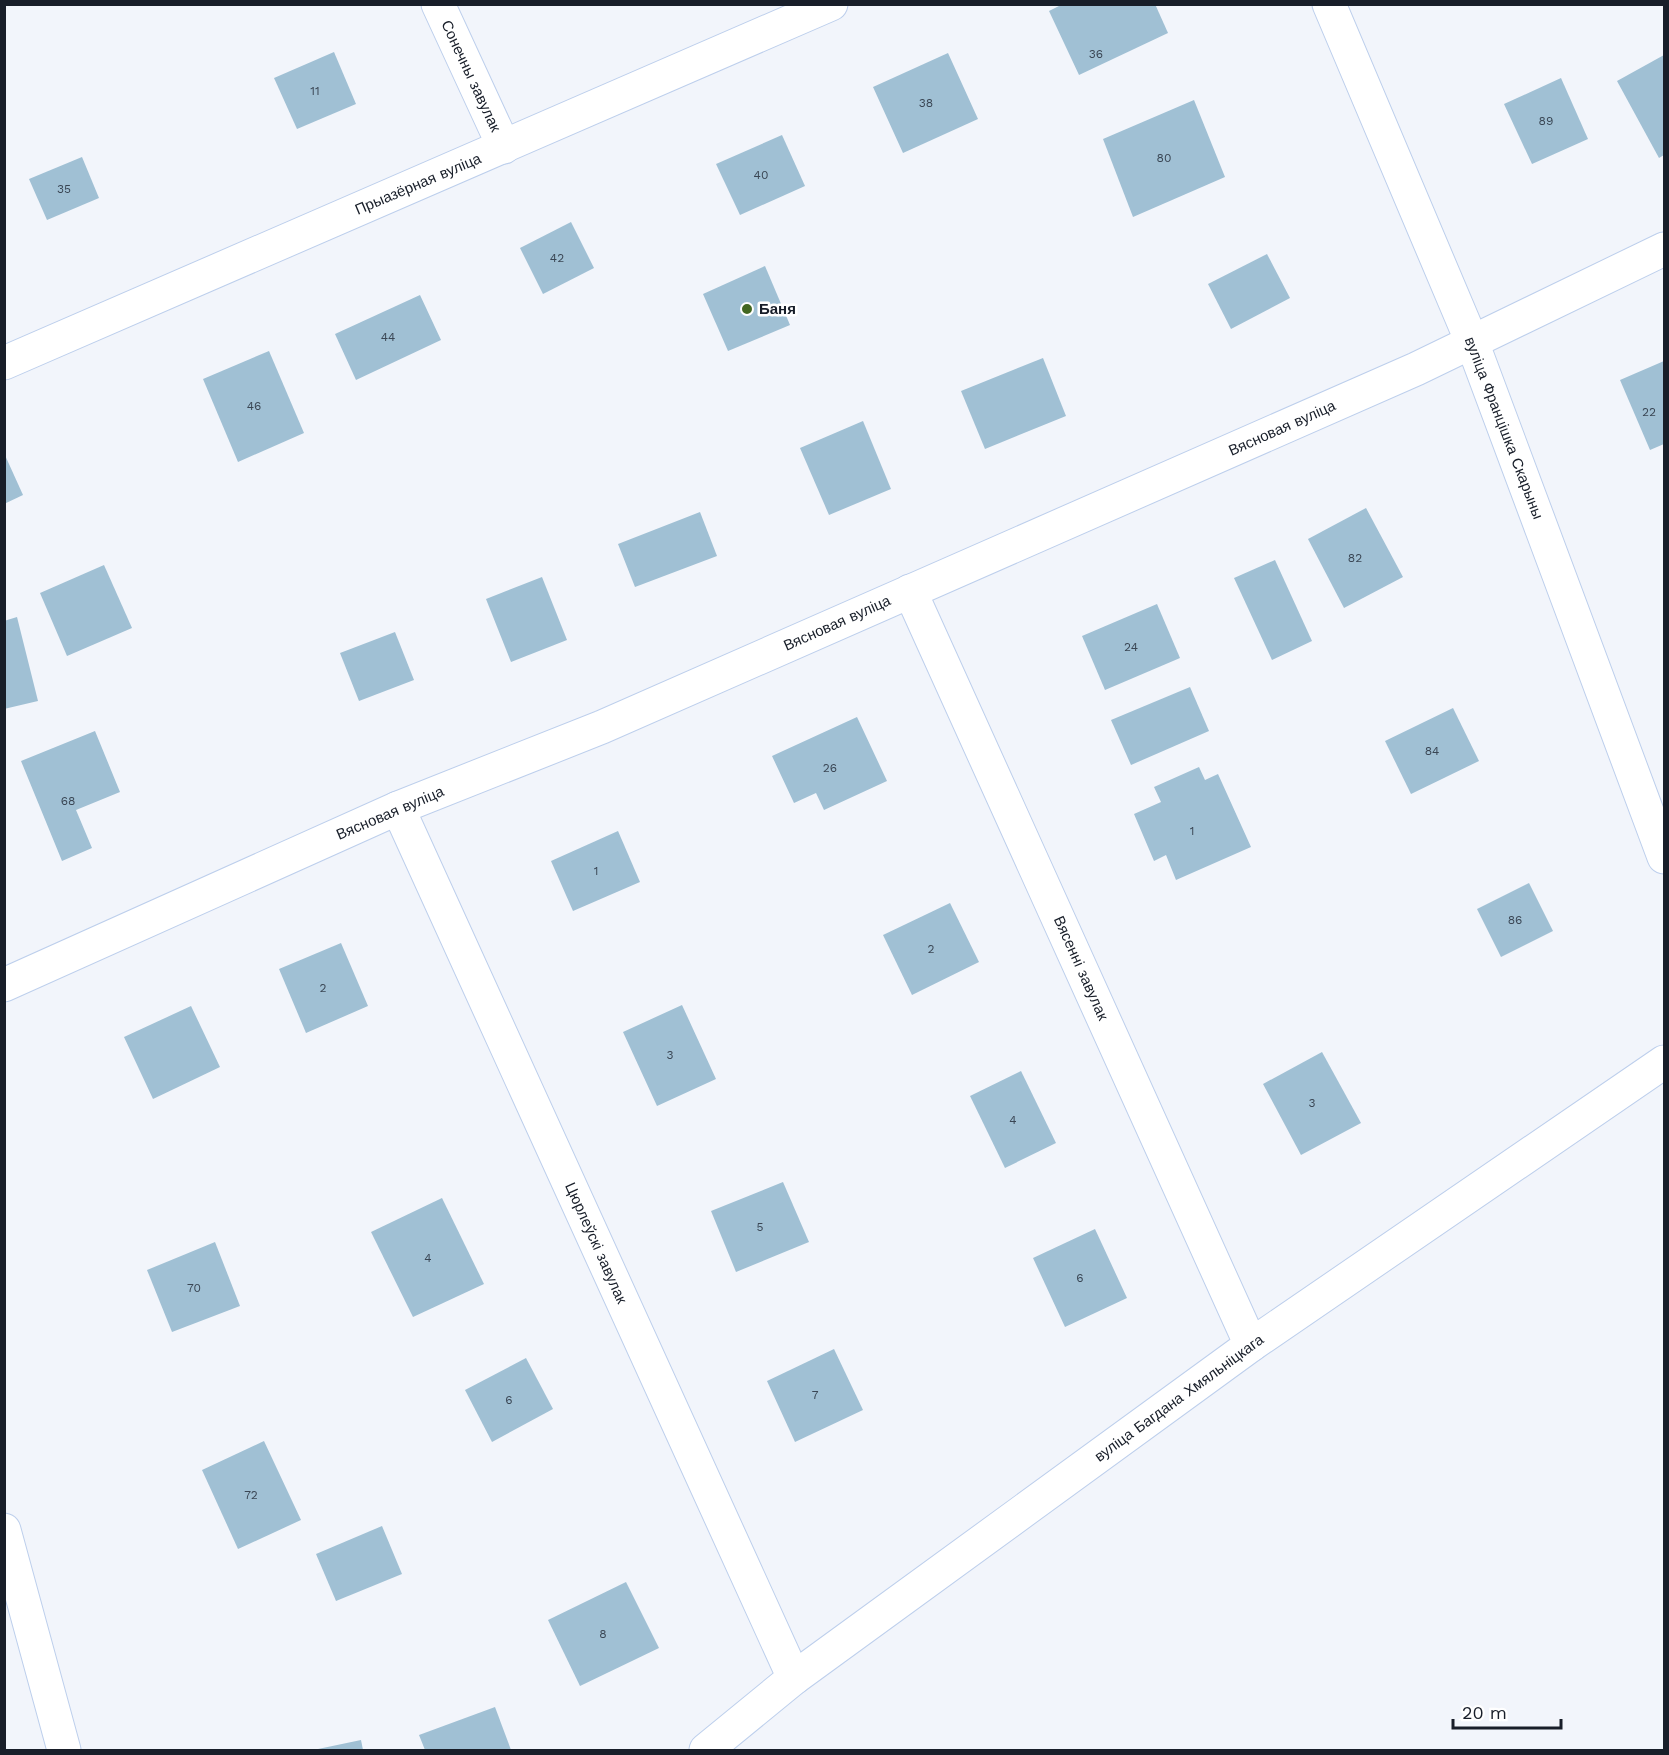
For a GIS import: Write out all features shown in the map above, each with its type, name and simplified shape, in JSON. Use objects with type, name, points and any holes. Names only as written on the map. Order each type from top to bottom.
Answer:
[{"type":"street","name":"Сонечны завулак","points":[[438,4],[504,147]]},
{"type":"street","name":"Прыазёрная вуліца","points":[[4,363],[831,4]]},
{"type":"street","name":"вуліца Францішка Скарыны","points":[[1329,4],[1472,342],[1665,857]]},
{"type":"street","name":"Вясновая вуліца","points":[[4,985],[398,808],[602,727],[1416,369],[1665,249]]},
{"type":"street","name":"Вясенні завулак","points":[[910,591],[1251,1344]]},
{"type":"street","name":"Цюрлеўскі завулак","points":[[398,808],[794,1678]]},
{"type":"street","name":"вуліца Багдана Хмяльніцкага","points":[[706,1750],[794,1678],[1251,1344],[1665,1062]]},
{"type":"street","points":[[4,1530],[64,1750]]},
{"type":"building","points":[[1063,4],[1155,4],[1168,33],[1079,75],[1049,11]]},
{"type":"building","points":[[334,52],[356,104],[297,129],[274,78]]},
{"type":"building","points":[[948,53],[978,119],[903,153],[873,87]]},
{"type":"building","points":[[1664,55],[1664,155],[1659,158],[1617,81]]},
{"type":"building","points":[[1561,78],[1588,139],[1532,164],[1504,104]]},
{"type":"building","points":[[1194,100],[1225,177],[1133,217],[1103,139]]},
{"type":"building","points":[[782,135],[805,186],[740,215],[716,164]]},
{"type":"building","points":[[82,157],[99,198],[47,220],[29,179]]},
{"type":"building","points":[[571,222],[594,268],[543,294],[520,248]]},
{"type":"building","points":[[1267,254],[1290,298],[1231,329],[1208,284]]},
{"type":"building","name":"Баня","points":[[765,266],[790,325],[728,351],[703,294]]},
{"type":"building","points":[[420,295],[441,340],[356,380],[335,334]]},
{"type":"building","points":[[269,351],[304,433],[238,462],[203,379]]},
{"type":"building","points":[[1043,358],[1066,416],[985,449],[961,391]]},
{"type":"building","points":[[1664,361],[1664,444],[1650,450],[1620,380]]},
{"type":"building","points":[[863,421],[891,489],[829,515],[800,448]]},
{"type":"building","points":[[4,453],[23,495],[4,504]]},
{"type":"building","points":[[1366,508],[1403,577],[1344,608],[1308,539]]},
{"type":"building","points":[[700,512],[717,556],[635,587],[618,544]]},
{"type":"building","points":[[1275,560],[1312,641],[1272,660],[1234,578]]},
{"type":"building","points":[[104,565],[132,628],[67,656],[40,593]]},
{"type":"building","points":[[542,577],[567,640],[511,662],[486,599]]},
{"type":"building","points":[[1157,604],[1180,658],[1105,690],[1082,636]]},
{"type":"building","points":[[17,617],[38,701],[4,709],[4,621]]},
{"type":"building","points":[[395,632],[414,680],[359,701],[340,653]]},
{"type":"building","points":[[1190,687],[1209,731],[1131,765],[1111,720]]},
{"type":"building","points":[[1453,708],[1479,761],[1411,794],[1385,741]]},
{"type":"building","points":[[857,717],[887,781],[824,810],[816,793],[794,803],[772,756]]},
{"type":"building","points":[[95,731],[120,792],[76,810],[92,848],[62,861],[21,761]]},
{"type":"building","points":[[1199,767],[1205,780],[1218,774],[1251,847],[1176,880],[1166,855],[1154,861],[1134,814],[1161,802],[1154,787]]},
{"type":"building","points":[[618,831],[640,882],[573,911],[551,861]]},
{"type":"building","points":[[1529,883],[1553,931],[1501,957],[1477,909]]},
{"type":"building","points":[[950,903],[979,962],[912,995],[883,935]]},
{"type":"building","points":[[341,943],[368,1006],[306,1033],[279,969]]},
{"type":"building","points":[[682,1005],[716,1079],[657,1106],[623,1032]]},
{"type":"building","points":[[191,1006],[220,1067],[153,1099],[124,1037]]},
{"type":"building","points":[[1322,1052],[1361,1123],[1301,1155],[1263,1084]]},
{"type":"building","points":[[1021,1071],[1056,1143],[1005,1168],[970,1096]]},
{"type":"building","points":[[783,1182],[809,1242],[736,1272],[711,1211]]},
{"type":"building","points":[[442,1198],[484,1284],[413,1317],[371,1232]]},
{"type":"building","points":[[1095,1229],[1127,1298],[1065,1327],[1033,1258]]},
{"type":"building","points":[[215,1242],[240,1306],[172,1332],[147,1270]]},
{"type":"building","points":[[834,1349],[863,1410],[795,1442],[767,1381]]},
{"type":"building","points":[[526,1358],[553,1409],[492,1442],[465,1390]]},
{"type":"building","points":[[264,1441],[301,1520],[238,1549],[202,1470]]},
{"type":"building","points":[[382,1526],[402,1574],[336,1601],[316,1554]]},
{"type":"building","points":[[626,1582],[659,1648],[580,1686],[548,1620]]},
{"type":"building","points":[[495,1707],[511,1750],[425,1750],[419,1735]]},
{"type":"building","points":[[361,1740],[363,1750],[318,1750],[318,1749]]},
{"type":"place","name":"Баня","points":[[747,309]]}]
